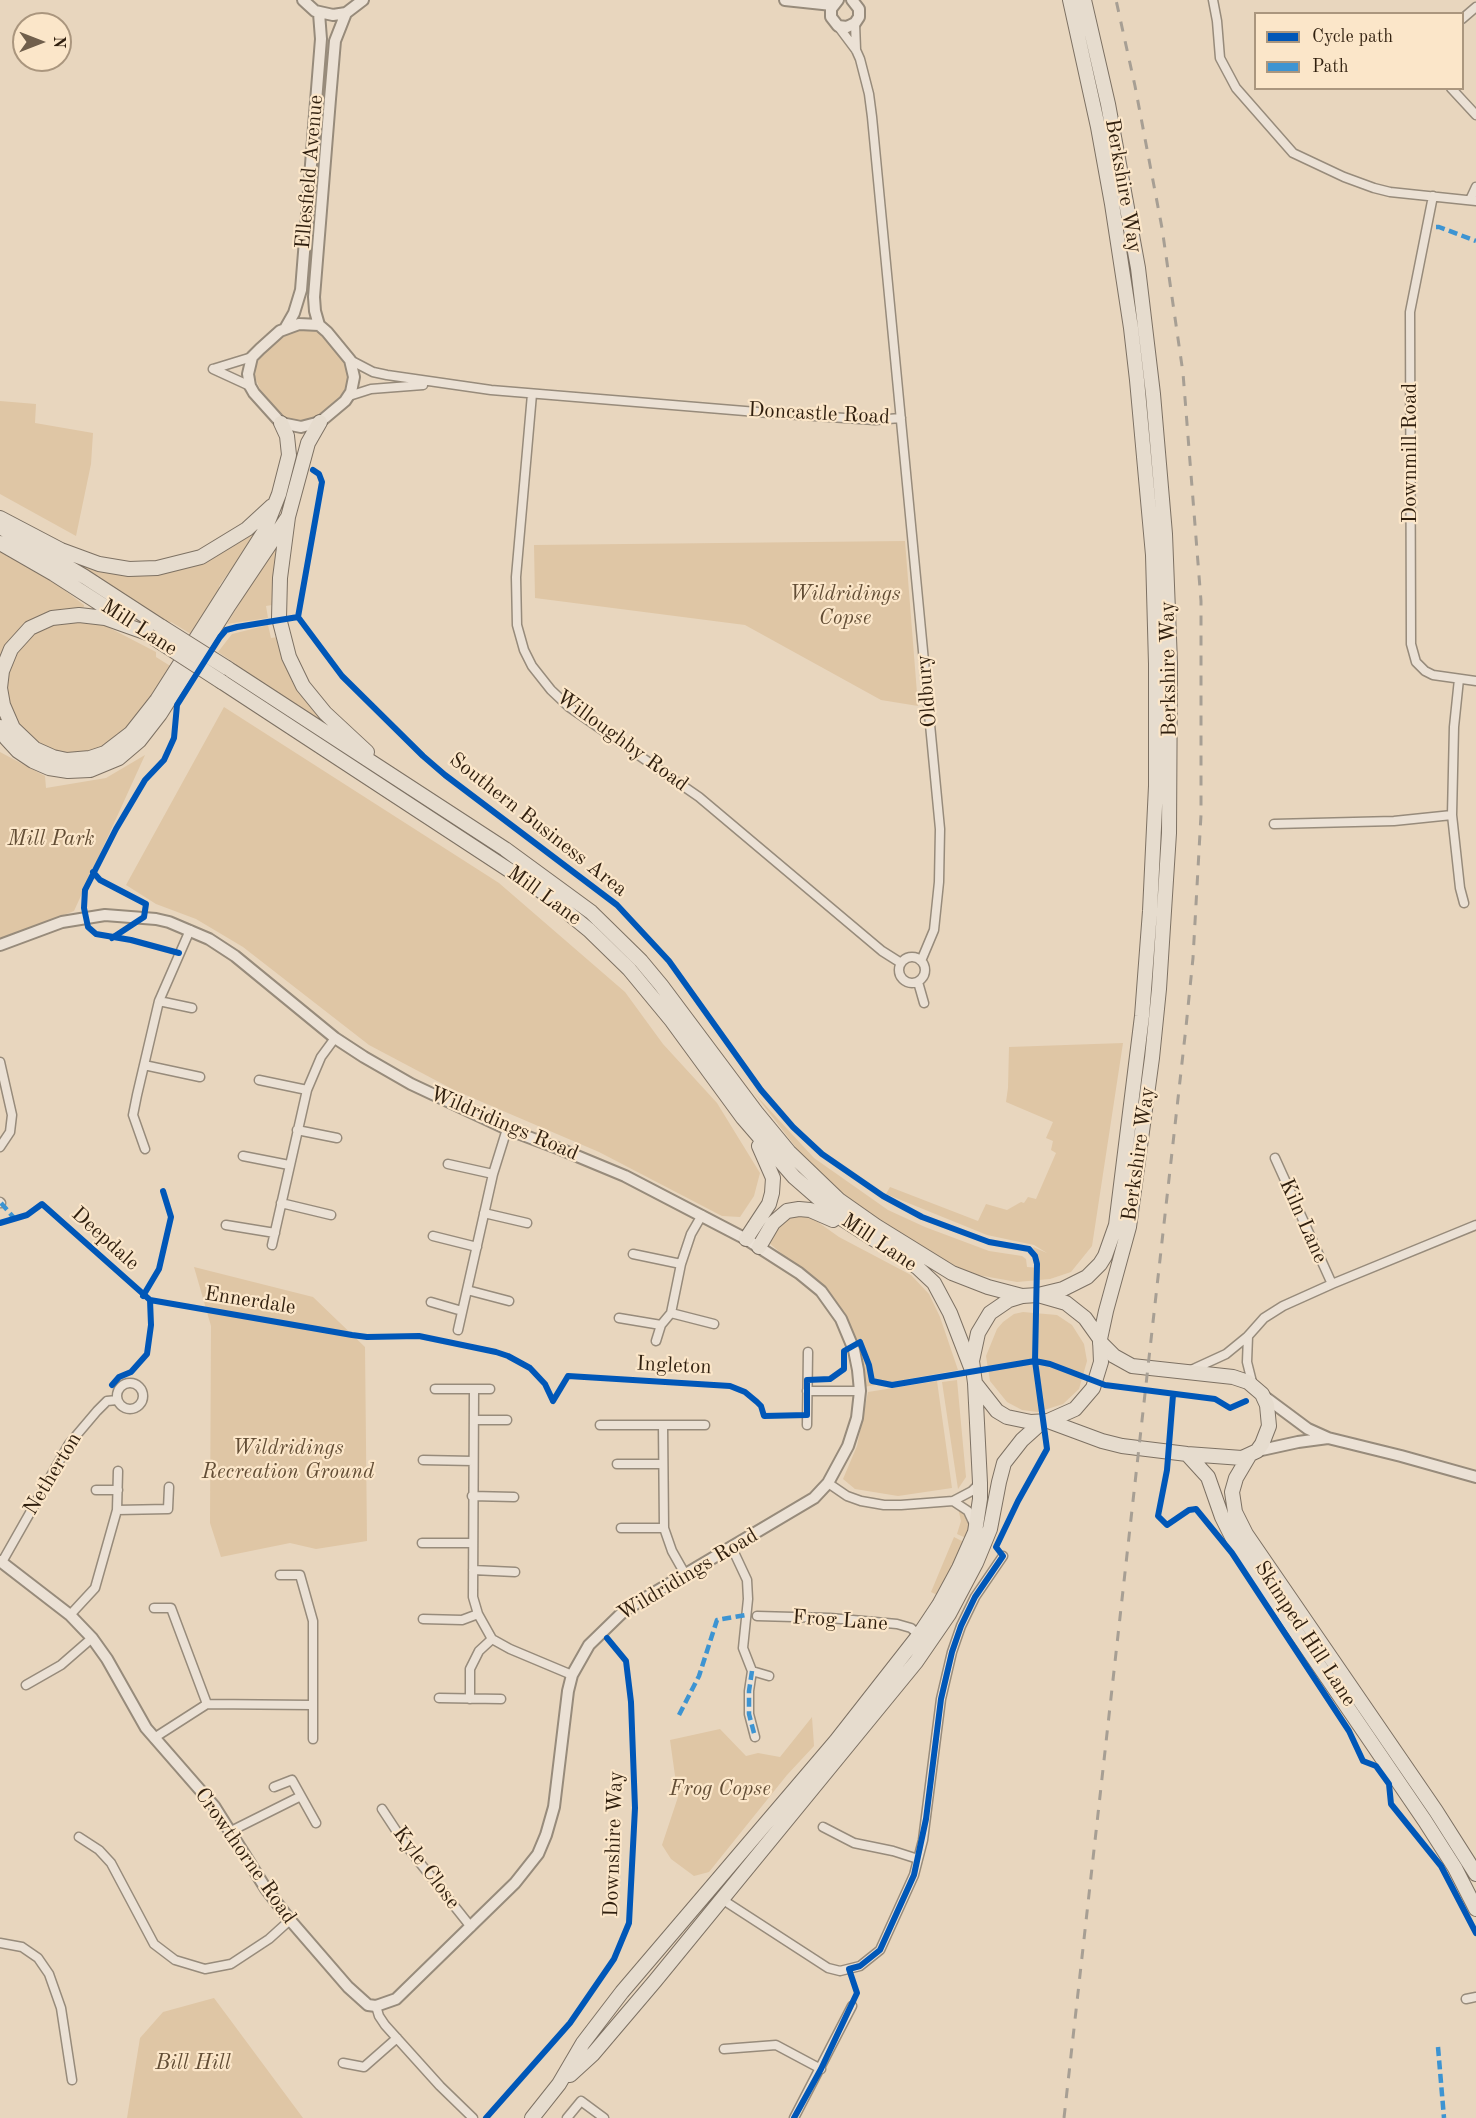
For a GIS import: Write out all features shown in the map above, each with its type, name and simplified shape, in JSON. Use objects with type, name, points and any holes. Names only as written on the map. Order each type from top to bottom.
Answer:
[{"type":"main road","name":"Berkshire Way","points":[[1070,0],[1098,128],[1150,433]]},
{"type":"main road","name":"Berkshire Way","points":[[1084,0],[1108,104],[1132,236],[1147,342],[1154,477],[1166,545],[1170,663],[1169,833],[1152,1058],[1130,1217],[1100,1341]]},
{"type":"main road","points":[[320,422],[308,443],[288,517],[280,570],[279,608],[282,632],[289,657],[303,686],[325,713],[393,776]]},
{"type":"main road","points":[[154,633],[105,618],[79,615],[52,618],[30,628],[11,649],[2,671],[0,688],[3,705],[13,728],[35,749],[61,759],[90,758],[105,753],[122,742],[157,700],[264,532],[276,503],[289,455],[289,442],[280,423]]},
{"type":"main road","name":"Berkshire Way","points":[[1038,1295],[1063,1289],[1081,1281],[1094,1271],[1105,1256],[1116,1225],[1147,960],[1156,786],[1154,477]]},
{"type":"main road","points":[[0,518],[61,550],[99,564],[129,569],[157,568],[201,557],[247,529],[276,503]]},
{"type":"main road","points":[[0,727],[18,751],[49,768],[68,771],[90,770],[119,758],[138,741],[160,714],[288,517]]},
{"type":"main road","name":"Mill Lane","points":[[0,527],[85,577],[154,633],[222,682],[493,859],[568,911],[608,948],[650,994],[743,1118],[794,1177],[857,1230],[916,1268],[934,1283],[950,1313],[974,1377]]},
{"type":"main road","name":"Mill Lane","points":[[0,543],[154,633],[227,668],[537,870],[591,912],[641,961],[690,1021],[756,1112],[789,1152],[839,1200],[952,1273],[988,1287],[1022,1296]]},
{"type":"main road","points":[[743,1118],[773,1178],[769,1204],[746,1239]]},
{"type":"main road","points":[[759,1247],[768,1229],[777,1218],[792,1210],[818,1213],[857,1230]]},
{"type":"main road","points":[[560,2084],[583,2043],[622,1992],[813,1768],[919,1635],[942,1600],[975,1532],[980,1483],[974,1377],[975,1342],[985,1320],[1004,1303],[1022,1296],[1038,1295],[1060,1300],[1072,1307],[1091,1324],[1100,1341],[1114,1356],[1132,1366],[1233,1377],[1253,1386],[1265,1397]]},
{"type":"main road","points":[[532,2118],[560,2084],[593,2055],[723,1900],[934,1638],[964,1587],[985,1543],[1004,1463],[1022,1440],[1045,1421],[1076,1409],[1089,1395],[1099,1373],[1100,1341]]},
{"type":"main road","points":[[974,1377],[991,1404],[1007,1417],[1022,1421],[1045,1421],[1122,1446],[1235,1458],[1253,1453]]},
{"type":"main road","name":"Skimped Hill Lane","points":[[1265,1397],[1269,1426],[1262,1444],[1236,1478],[1232,1492],[1233,1504],[1242,1526],[1253,1547],[1436,1811],[1476,1874]]},
{"type":"main road","name":"Skimped Hill Lane","points":[[1187,1454],[1208,1477],[1222,1517],[1234,1541],[1425,1821],[1455,1868],[1476,1910]]},
{"type":"street","points":[[303,0],[319,13],[333,15],[346,14],[363,0]]},
{"type":"street","points":[[784,0],[797,3],[847,27],[857,18],[868,0]]},
{"type":"street","points":[[852,0],[857,4],[857,18]]},
{"type":"street","points":[[1213,0],[1220,58],[1236,88],[1293,153],[1344,177],[1390,192],[1473,200],[1476,187]]},
{"type":"street","points":[[797,3],[835,3],[835,21]]},
{"type":"street","points":[[1464,17],[1476,8]]},
{"type":"street","name":"Ellesfield Avenue","points":[[286,327],[294,313],[301,290],[321,39],[319,13]]},
{"type":"street","name":"Ellesfield Avenue","points":[[319,326],[314,297],[334,52],[337,31],[346,14]]},
{"type":"street","name":"Doncastle Road","points":[[856,50],[857,18]]},
{"type":"street","name":"Doncastle Road","points":[[350,360],[373,372],[438,383],[532,394],[780,414],[875,420],[901,418],[872,117],[865,76],[856,50],[835,21]]},
{"type":"street","points":[[1453,90],[1476,115]]},
{"type":"street","name":"Downmill Road","points":[[1433,196],[1410,312],[1411,645],[1416,662],[1425,671],[1433,675],[1476,681]]},
{"type":"street","points":[[250,386],[213,369],[252,357],[286,327],[299,324],[319,326],[333,338],[350,360],[354,380],[349,396],[320,422],[301,427],[280,423],[262,404],[250,386],[248,369],[252,357]]},
{"type":"street","name":"Doncastle Road","points":[[349,396],[376,388],[438,383]]},
{"type":"street","name":"Willoughby Road","points":[[532,394],[516,587],[516,616],[520,638],[532,666],[551,690],[569,707],[699,797],[882,951],[901,963]]},
{"type":"street","name":"Oldbury","points":[[901,418],[940,829],[939,882],[934,930],[921,961]]},
{"type":"street","points":[[1459,679],[1454,727],[1452,815],[1460,888],[1464,903]]},
{"type":"street","points":[[1274,824],[1394,821],[1452,815]]},
{"type":"street","name":"Wildridings Road","points":[[0,945],[62,922],[98,916],[144,917],[169,922],[190,930],[235,956],[335,1038],[411,1084],[507,1129],[625,1176],[759,1247],[811,1282],[833,1307],[853,1346],[860,1392],[857,1418],[843,1457],[828,1483],[814,1498],[625,1610],[589,1645],[572,1675],[567,1691],[554,1807],[538,1854],[529,1867],[471,1927],[396,1999],[376,2006]]},
{"type":"street","points":[[145,1149],[133,1115],[159,1001],[190,930]]},
{"type":"street","points":[[911,957],[921,961],[925,972],[918,982],[910,983],[903,979],[899,972],[901,963],[911,957]]},
{"type":"street","points":[[918,982],[924,1003]]},
{"type":"street","points":[[159,1001],[192,1008]]},
{"type":"street","points":[[272,1245],[307,1090],[321,1057],[335,1038]]},
{"type":"street","points":[[0,1065],[12,1115],[10,1132],[0,1147]]},
{"type":"street","points":[[144,1065],[200,1077]]},
{"type":"street","points":[[259,1080],[307,1090]]},
{"type":"street","points":[[458,1330],[493,1174],[507,1129]]},
{"type":"street","points":[[297,1130],[337,1138]]},
{"type":"street","points":[[243,1156],[289,1166]]},
{"type":"street","name":"Kiln Lane","points":[[1275,1158],[1332,1284]]},
{"type":"street","points":[[448,1164],[493,1174]]},
{"type":"street","points":[[281,1203],[330,1215]]},
{"type":"street","points":[[484,1213],[527,1223]]},
{"type":"street","points":[[656,1341],[661,1325],[671,1313],[681,1264],[691,1234],[702,1215]]},
{"type":"street","points":[[226,1225],[275,1233]]},
{"type":"street","points":[[1186,1373],[1218,1359],[1248,1336],[1264,1318],[1282,1306],[1476,1226]]},
{"type":"street","points":[[433,1236],[477,1246]]},
{"type":"street","points":[[633,1254],[681,1264]]},
{"type":"street","points":[[467,1290],[509,1301]]},
{"type":"street","points":[[431,1302],[462,1311]]},
{"type":"street","points":[[671,1313],[714,1324]]},
{"type":"street","points":[[619,1318],[661,1325]]},
{"type":"street","points":[[1248,1336],[1247,1362],[1253,1386]]},
{"type":"street","points":[[807,1425],[808,1352]]},
{"type":"street","points":[[435,1389],[490,1389]]},
{"type":"street","points":[[474,1389],[472,1570],[473,1597],[478,1614],[492,1639],[572,1675]]},
{"type":"street","points":[[807,1391],[860,1392]]},
{"type":"street","points":[[1265,1397],[1308,1429],[1328,1438],[1423,1461],[1474,1478]]},
{"type":"street","name":"Netherton","points":[[1,1562],[69,1444],[97,1410],[107,1401],[117,1400]]},
{"type":"street","points":[[474,1420],[507,1420]]},
{"type":"street","points":[[600,1425],[705,1425]]},
{"type":"street","points":[[663,1425],[664,1528],[672,1551],[686,1574]]},
{"type":"street","points":[[1253,1453],[1298,1442],[1328,1438]]},
{"type":"street","points":[[423,1460],[473,1461]]},
{"type":"street","points":[[617,1464],[662,1464]]},
{"type":"street","points":[[70,1615],[95,1588],[117,1510],[118,1471]]},
{"type":"street","points":[[828,1483],[847,1496],[870,1503],[912,1505],[952,1501],[972,1491],[980,1483]]},
{"type":"street","points":[[117,1510],[168,1509],[169,1487]]},
{"type":"street","points":[[96,1490],[118,1490]]},
{"type":"street","points":[[472,1496],[514,1497]]},
{"type":"street","points":[[952,1501],[968,1511],[972,1517],[975,1532]]},
{"type":"street","points":[[621,1528],[664,1528]]},
{"type":"street","points":[[422,1543],[472,1544]]},
{"type":"street","points":[[732,1548],[747,1580],[748,1599],[743,1648],[753,1671],[749,1691],[750,1714],[755,1737]]},
{"type":"street","points":[[709,1890],[819,1963],[840,1971],[860,1966],[880,1950],[914,1875],[918,1859],[926,1819],[942,1699],[952,1652],[975,1597],[1003,1556]]},
{"type":"street","name":"Crowthorne Road","points":[[1,1562],[70,1615],[92,1638],[107,1659],[135,1711],[154,1738],[214,1806],[266,1889],[290,1920],[348,1987],[368,2005],[376,2006],[379,2016],[397,2038],[440,2086],[473,2118]]},
{"type":"street","points":[[472,1570],[515,1572]]},
{"type":"street","points":[[280,1575],[300,1575],[313,1621],[313,1739]]},
{"type":"street","points":[[154,1608],[171,1608],[207,1704]]},
{"type":"street","points":[[423,1620],[462,1620],[478,1614]]},
{"type":"street","name":"Frog Lane","points":[[757,1616],[830,1618],[897,1624],[911,1628],[919,1635]]},
{"type":"street","points":[[26,1685],[61,1665],[92,1638]]},
{"type":"street","points":[[470,1699],[470,1669],[479,1652],[492,1639]]},
{"type":"street","points":[[753,1671],[769,1676]]},
{"type":"street","points":[[439,1698],[501,1699]]},
{"type":"street","points":[[154,1738],[207,1704],[312,1705]]},
{"type":"street","points":[[274,1787],[292,1780],[316,1823]]},
{"type":"street","points":[[231,1831],[301,1796]]},
{"type":"street","name":"Kyle Close","points":[[382,1809],[405,1844],[471,1927]]},
{"type":"street","points":[[823,1827],[854,1844],[893,1851],[918,1859]]},
{"type":"street","points":[[79,1837],[99,1850],[111,1863],[154,1944],[175,1960],[205,1969],[231,1964],[269,1939],[290,1920]]},
{"type":"street","points":[[0,1943],[22,1947],[38,1958],[49,1974],[61,2008],[72,2080]]},
{"type":"street","points":[[1466,1999],[1476,1997]]},
{"type":"street","points":[[797,2117],[852,2006]]},
{"type":"street","points":[[343,2063],[364,2067],[397,2038]]},
{"type":"street","points":[[724,2049],[776,2045],[821,2069]]},
{"type":"street","points":[[567,2118],[580,2101],[604,2118]]},
{"type":"green space","points":[[296,329],[311,329],[319,333],[342,359],[348,373],[347,385],[342,395],[316,417],[302,422],[288,419],[280,413],[260,389],[255,377],[256,366],[261,356]]},
{"type":"green space","points":[[0,401],[36,404],[35,423],[93,433],[91,464],[76,536],[0,494]]},
{"type":"green space","points":[[263,521],[232,572],[229,572],[219,586],[221,590],[191,634],[169,623],[65,557],[113,569],[211,557],[245,538]]},
{"type":"green space","name":"Wildridings Copse","points":[[905,541],[918,706],[881,700],[745,625],[535,598],[534,545]]},
{"type":"green space","points":[[277,545],[272,605],[266,606],[268,618],[227,624],[265,561]]},
{"type":"green space","points":[[0,548],[34,567],[84,607],[53,613],[0,662]]},
{"type":"green space","points":[[63,619],[102,624],[156,652],[156,657],[172,667],[141,715],[104,751],[56,755],[21,733],[6,698],[6,678],[14,654],[36,631]]},
{"type":"green space","points":[[268,625],[271,638],[278,637],[345,738],[235,667],[236,664],[218,652],[232,634]]},
{"type":"green space","points":[[224,707],[499,883],[625,992],[663,1044],[717,1103],[760,1173],[754,1196],[740,1217],[722,1216],[599,1152],[454,1090],[369,1045],[243,947],[196,919],[156,904],[126,885]]},
{"type":"green space","name":"Mill Park","points":[[0,752],[45,776],[46,788],[106,778],[145,755],[74,911],[0,940]]},
{"type":"green space","points":[[1123,1043],[1092,1246],[1071,1272],[1050,1279],[1017,1282],[972,1274],[920,1248],[854,1202],[811,1167],[754,1093],[814,1158],[888,1210],[925,1227],[989,1251],[1022,1256],[1026,1259],[1027,1267],[1040,1268],[1033,1247],[1047,1253],[1034,1245],[987,1235],[886,1194],[890,1187],[978,1221],[986,1204],[1007,1210],[1021,1202],[1024,1203],[1028,1197],[1036,1199],[1056,1153],[1051,1150],[1053,1141],[1046,1138],[1053,1122],[1006,1102],[1009,1047]]},
{"type":"green space","points":[[794,1215],[808,1215],[839,1237],[911,1275],[929,1294],[940,1317],[958,1370],[864,1387],[822,1288],[768,1242],[774,1225]]},
{"type":"green space","name":"Wildridings Recreation Ground","points":[[194,1267],[313,1297],[365,1347],[367,1541],[316,1549],[290,1543],[221,1557],[210,1523],[211,1326]]},
{"type":"green space","points":[[1023,1312],[1057,1315],[1072,1325],[1084,1344],[1087,1361],[1079,1389],[1063,1404],[1038,1412],[1022,1410],[1007,1402],[990,1381],[986,1356],[997,1329],[1014,1314]]},
{"type":"green space","points":[[957,1380],[966,1477],[958,1489],[942,1382]]},
{"type":"green space","points":[[937,1381],[952,1488],[898,1496],[855,1489],[843,1479],[857,1446],[868,1392]]},
{"type":"green space","points":[[958,1508],[969,1520],[966,1538],[957,1534],[961,1521]]},
{"type":"green space","points":[[954,1537],[964,1542],[939,1596],[931,1592]]},
{"type":"green space","name":"Frog Copse","points":[[812,1717],[814,1746],[787,1775],[709,1872],[694,1876],[671,1859],[662,1845],[678,1797],[670,1740],[720,1729],[746,1756],[758,1753],[780,1757]]},
{"type":"green space","name":"Bill Hill","points":[[214,1998],[303,2118],[127,2118],[140,2038],[163,2012]]},
{"type":"railway","points":[[1064,2118],[1186,1027],[1193,958],[1201,815],[1201,601],[1183,373],[1162,228],[1116,0]]},
{"type":"marked path","points":[[1436,227],[1476,241]]},
{"type":"marked path","points":[[1,1203],[15,1219]]},
{"type":"marked path","points":[[679,1715],[699,1676],[717,1620],[746,1615]]},
{"type":"marked path","points":[[752,1671],[749,1714],[755,1737]]},
{"type":"marked path","points":[[1438,2047],[1444,2118]]},
{"type":"cycle path","name":"Southern Business Area","points":[[313,470],[319,474],[322,482],[298,617],[342,676],[445,775],[617,905],[669,961],[761,1090],[793,1127],[822,1154],[883,1196],[922,1217],[989,1242],[1029,1249],[1035,1256],[1037,1264],[1035,1361],[1047,1449],[996,1547],[1003,1556],[975,1597],[952,1652],[941,1699],[926,1819],[914,1875],[880,1950],[860,1966],[849,1969],[857,1993],[821,2069],[794,2118]]},
{"type":"cycle path","points":[[179,953],[131,940],[96,934],[88,927],[84,908],[85,890],[116,829],[145,780],[164,760],[174,738],[177,705],[220,637],[226,630],[237,627],[298,617]]},
{"type":"cycle path","points":[[93,872],[100,880],[146,904],[144,917],[112,938]]},
{"type":"cycle path","points":[[143,1296],[159,1269],[171,1217],[163,1191]]},
{"type":"cycle path","name":"Deepdale","points":[[0,1223],[27,1215],[42,1204],[150,1300],[352,1335],[419,1336],[496,1352],[530,1368],[545,1384],[553,1401]]},
{"type":"cycle path","points":[[112,1385],[119,1377],[131,1372],[147,1354],[151,1325],[150,1300]]},
{"type":"cycle path","name":"Ingleton","points":[[553,1401],[568,1376],[730,1386],[745,1392],[757,1402],[764,1416],[807,1415],[807,1380],[830,1379],[844,1369],[844,1351],[860,1342],[869,1365],[872,1381],[892,1385],[1035,1361],[1050,1364],[1105,1385],[1215,1399],[1230,1408],[1246,1401]]},
{"type":"cycle path","points":[[1173,1395],[1167,1470],[1158,1516],[1167,1525],[1189,1510],[1196,1509],[1232,1553],[1349,1731],[1363,1761],[1376,1766],[1389,1784],[1391,1804],[1441,1866],[1476,1933]]},
{"type":"cycle path","name":"Downshire Way","points":[[486,2118],[570,2023],[614,1959],[629,1923],[635,1808],[631,1702],[626,1661],[607,1638]]}]
